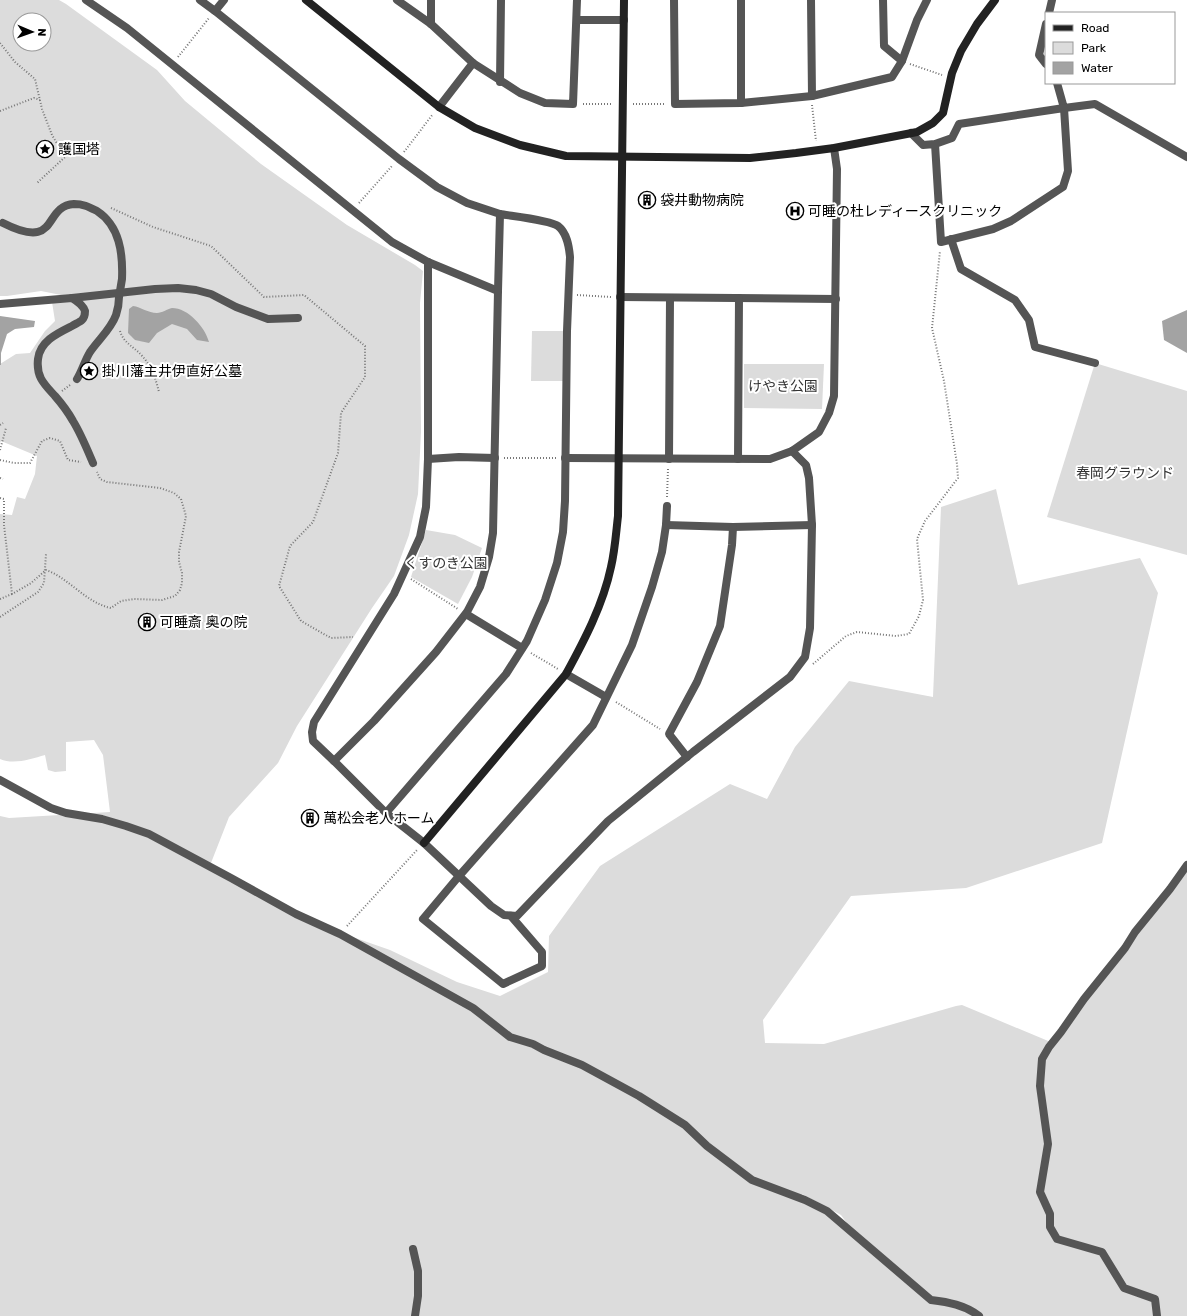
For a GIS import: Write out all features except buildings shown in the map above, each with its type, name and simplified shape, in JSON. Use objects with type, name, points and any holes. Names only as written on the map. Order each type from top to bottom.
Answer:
[{"type":"street","points":[[86,0],[127,28],[392,242],[428,262],[498,291]]},
{"type":"street","points":[[200,0],[437,188],[466,203],[500,214],[547,222],[558,226],[566,236],[569,245],[565,501],[563,532],[557,563],[544,600],[522,648],[506,674],[386,812]]},
{"type":"street","points":[[215,11],[224,0]]},
{"type":"street","points":[[306,0],[439,107],[475,128],[520,145],[566,156],[750,158],[834,148],[917,132],[933,123],[943,113],[951,78],[961,51],[977,24],[995,0]]},
{"type":"street","points":[[397,0],[431,24],[473,62],[500,82],[545,104],[573,104],[577,0]]},
{"type":"street","points":[[431,0],[431,24]]},
{"type":"street","points":[[500,82],[501,0]]},
{"type":"street","points":[[424,843],[566,674],[583,643],[604,592],[611,568],[616,540],[618,516],[624,0]]},
{"type":"street","points":[[674,0],[676,104],[741,103],[812,96],[892,77],[902,60],[917,20],[927,0]]},
{"type":"street","points":[[741,0],[741,103]]},
{"type":"street","points":[[810,0],[812,96]]},
{"type":"street","points":[[883,0],[884,46],[902,60]]},
{"type":"street","points":[[1048,12],[1052,0]]},
{"type":"street","points":[[577,20],[624,20]]},
{"type":"street","points":[[1045,28],[1039,55],[1045,63]]},
{"type":"street","points":[[439,107],[473,62]]},
{"type":"street","points":[[935,144],[941,242],[993,229],[1011,221],[1063,186],[1068,171],[1064,108],[1057,84]]},
{"type":"street","points":[[911,133],[923,145],[935,144],[952,138],[959,124],[1095,104],[1187,157]]},
{"type":"street","points":[[565,458],[770,459],[792,451],[820,432],[830,413],[834,396],[837,169],[834,148]]},
{"type":"street","points":[[3,222],[16,229],[26,232],[41,232],[47,227],[60,209],[74,204],[87,205],[104,216],[115,231],[120,244],[122,258],[120,301],[113,322],[91,352],[77,379]]},
{"type":"street","points":[[334,761],[374,721],[436,652],[466,614],[480,587],[489,557],[493,532],[500,214]]},
{"type":"street","points":[[951,239],[962,269],[1015,300],[1029,320],[1035,346],[1095,363]]},
{"type":"street","points":[[428,262],[428,459],[426,507],[420,537],[394,594],[314,722],[312,732],[313,741],[386,812],[424,843],[491,906],[504,915],[518,916],[608,821],[687,756],[790,677],[805,657],[810,628],[812,525],[809,478],[806,465],[792,451]]},
{"type":"street","points":[[0,304],[178,288],[196,290],[211,294],[242,309],[268,319],[298,318]]},
{"type":"street","points":[[620,297],[836,299]]},
{"type":"street","points":[[72,298],[85,311],[85,316],[82,320],[50,338],[42,346],[38,358],[40,376],[44,385],[55,396],[74,423],[93,463]]},
{"type":"street","points":[[669,459],[670,298]]},
{"type":"street","points":[[738,459],[739,298]]},
{"type":"street","points":[[428,459],[459,457],[495,458]]},
{"type":"street","points":[[511,916],[542,952],[542,966],[503,984],[423,919],[459,876],[593,725],[632,645],[652,587],[662,552],[667,506]]},
{"type":"street","points":[[666,525],[733,527],[812,525]]},
{"type":"street","points":[[687,756],[669,734],[697,682],[720,626],[732,545],[733,527]]},
{"type":"street","points":[[466,614],[522,648]]},
{"type":"street","points":[[566,674],[606,697]]},
{"type":"street","points":[[0,780],[51,808],[66,813],[102,819],[149,834],[296,914],[340,934],[473,1008],[510,1037],[533,1044],[582,1065],[639,1096],[685,1125],[707,1146],[752,1180],[805,1200],[826,1211],[931,1300],[947,1302],[971,1310],[979,1316]]},
{"type":"street","points":[[1157,1316],[1155,1299],[1124,1288],[1102,1252],[1058,1239],[1050,1227],[1050,1214],[1040,1192],[1048,1144],[1040,1086],[1042,1059],[1049,1047],[1187,865]]},
{"type":"street","points":[[412,1249],[418,1271],[418,1296],[415,1316]]},
{"type":"path","points":[[172,64],[215,11]]},
{"type":"path","points":[[0,43],[15,62],[35,79],[42,109],[52,135],[65,157],[37,183]]},
{"type":"path","points":[[902,60],[951,78]]},
{"type":"path","points":[[812,96],[816,150]]},
{"type":"path","points":[[0,111],[34,98],[40,100]]},
{"type":"path","points":[[573,104],[676,104]]},
{"type":"path","points":[[108,207],[153,227],[211,246],[264,297],[304,296],[365,346],[365,377],[341,413],[338,453],[313,522],[290,546],[279,586],[301,621],[331,638],[353,637]]},
{"type":"path","points":[[811,666],[846,636],[857,632],[896,636],[909,634],[919,616],[923,600],[917,539],[926,521],[958,478],[944,381],[932,328],[941,242]]},
{"type":"path","points":[[569,295],[620,297]]},
{"type":"path","points":[[119,330],[126,343],[144,358],[154,375],[159,392]]},
{"type":"path","points":[[55,396],[77,379]]},
{"type":"path","points":[[0,450],[6,428]]},
{"type":"path","points":[[0,460],[14,464],[30,463],[42,442],[50,438],[60,441],[68,460],[93,463],[100,479],[107,482],[160,488],[174,493],[182,499],[186,516],[179,552],[182,583],[180,590],[175,596],[162,600],[134,599],[121,602],[110,608],[101,606],[56,574],[46,570]]},
{"type":"path","points":[[495,458],[565,458]]},
{"type":"path","points":[[667,506],[669,459]]},
{"type":"path","points":[[0,498],[4,499],[4,525],[12,594]]},
{"type":"path","points":[[0,617],[38,592],[44,583],[46,554]]},
{"type":"path","points":[[0,599],[12,594],[46,570]]},
{"type":"path","points":[[404,574],[466,614]]},
{"type":"path","points":[[522,648],[566,674]]},
{"type":"path","points":[[606,697],[669,734]]},
{"type":"path","points":[[340,934],[424,843]]},
{"type":"green space","points":[[0,0],[59,0],[66,4],[157,70],[185,101],[261,164],[347,225],[423,271],[420,303],[421,432],[418,494],[409,535],[394,576],[297,726],[278,763],[229,817],[209,868],[324,927],[390,950],[457,982],[500,996],[548,972],[549,936],[600,866],[730,784],[767,799],[795,747],[849,681],[933,697],[941,507],[996,489],[1018,585],[1140,558],[1158,593],[1102,843],[966,888],[851,896],[763,1020],[765,1043],[824,1044],[962,1005],[1053,1043],[1187,868],[1187,1316],[0,1316],[0,816],[9,818],[110,812],[103,755],[94,740],[66,742],[66,771],[55,772],[48,770],[45,755],[28,760],[17,761],[5,761],[0,759],[0,514],[12,515],[17,497],[25,499],[35,474],[37,456],[1,441],[0,443],[0,364],[16,354],[30,353],[45,331],[55,321],[52,302],[71,297],[41,291],[0,296]],"holes":[[[802,1194],[841,1215],[858,1238]]]},
{"type":"green space","points":[[532,331],[567,331],[566,381],[531,381]]},
{"type":"green space","name":"春岡グラウンド","points":[[1095,363],[1187,391],[1187,555],[1047,517]]},
{"type":"green space","name":"けやき公園","points":[[744,364],[824,364],[822,409],[744,408]]},
{"type":"green space","name":"くすのき公園","points":[[426,530],[455,535],[482,548],[472,577],[458,604],[411,577]]},
{"type":"water","points":[[133,306],[154,313],[172,308],[184,311],[195,319],[200,325],[209,342],[197,340],[187,329],[172,324],[157,333],[149,343],[135,340],[128,333],[129,309]]},
{"type":"water","points":[[1187,310],[1187,353],[1164,340],[1162,321]]},
{"type":"water","points":[[0,316],[35,321],[34,327],[15,329],[7,334],[1,353],[1,365],[0,365]]},
{"type":"place","name":"護国塔","points":[[45,149]]},
{"type":"place","name":"袋井動物病院","points":[[647,200]]},
{"type":"place","name":"可睡の杜レディースクリニック","points":[[795,211]]},
{"type":"place","name":"掛川藩主井伊直好公墓","points":[[89,371]]},
{"type":"place","name":"可睡斎 奥の院","points":[[147,622]]},
{"type":"place","name":"萬松会老人ホーム","points":[[310,818]]}]
